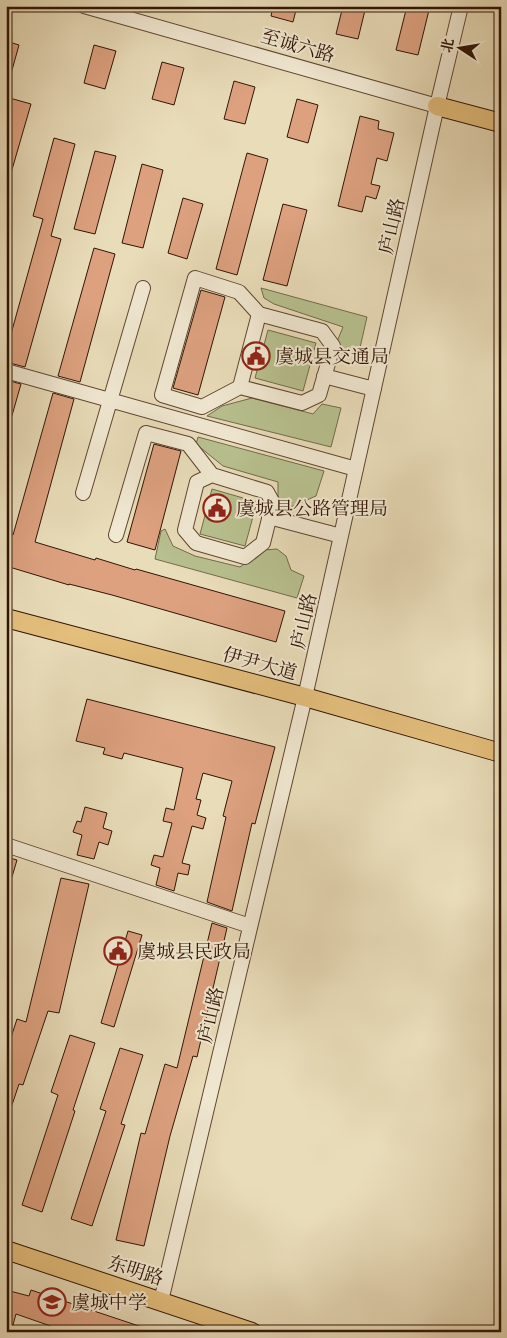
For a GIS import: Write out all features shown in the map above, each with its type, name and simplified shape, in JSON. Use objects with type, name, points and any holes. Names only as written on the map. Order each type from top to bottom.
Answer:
[{"type":"main road","name":"至诚六路","points":[[437,106],[501,123]]},
{"type":"main road","name":"伊尹大道","points":[[6,618],[305,697],[501,753]]},
{"type":"main road","name":"东明路","points":[[6,1250],[252,1332]]},
{"type":"street","name":"至诚六路","points":[[84,6],[437,106]]},
{"type":"street","name":"庐山路","points":[[161,1301],[305,697],[461,6]]},
{"type":"street","points":[[195,278],[238,292],[260,314],[322,331],[333,346],[324,376],[319,395],[302,403],[240,387],[202,406],[162,396],[195,278]]},
{"type":"street","points":[[83,493],[143,288]]},
{"type":"street","points":[[240,387],[260,314]]},
{"type":"street","points":[[6,371],[356,469]]},
{"type":"street","points":[[324,376],[374,390]]},
{"type":"street","points":[[116,536],[146,433],[188,444],[212,475],[267,492],[273,503],[263,543],[244,557],[196,543],[185,530],[198,482],[212,475]]},
{"type":"street","points":[[269,517],[341,536]]},
{"type":"street","points":[[6,845],[250,926]]},
{"type":"green space","points":[[261,288],[367,317],[359,352],[341,353],[336,344],[343,327],[274,304],[264,298]]},
{"type":"green space","points":[[268,330],[316,343],[303,391],[255,378]]},
{"type":"green space","points":[[252,398],[313,414],[322,404],[341,408],[331,447],[207,416],[222,406]]},
{"type":"green space","points":[[198,437],[324,471],[316,496],[288,508],[278,498],[278,482],[223,466],[196,444]]},
{"type":"green space","points":[[212,489],[257,502],[245,546],[200,534]]},
{"type":"green space","points":[[165,529],[173,546],[195,556],[240,567],[264,550],[277,549],[286,556],[291,570],[304,576],[297,598],[155,559],[161,531]]},
{"type":"building","points":[[273,6],[297,6],[293,22],[271,16]]},
{"type":"building","points":[[343,6],[366,6],[358,39],[336,34]]},
{"type":"building","points":[[407,6],[430,6],[418,55],[396,50]]},
{"type":"building","points":[[6,41],[19,45],[9,81],[6,80]]},
{"type":"building","points":[[94,45],[116,51],[105,89],[84,83]]},
{"type":"building","points":[[162,62],[184,68],[174,105],[152,99]]},
{"type":"building","points":[[234,81],[255,87],[245,124],[224,119]]},
{"type":"building","points":[[6,97],[31,104],[9,180],[6,180]]},
{"type":"building","points":[[297,99],[318,105],[308,143],[287,137]]},
{"type":"building","points":[[360,116],[379,121],[378,129],[394,133],[387,161],[377,158],[371,184],[380,186],[376,199],[366,196],[362,212],[338,206]]},
{"type":"building","points":[[54,138],[75,144],[51,236],[61,239],[25,367],[6,362],[6,352],[43,219],[33,216]]},
{"type":"building","points":[[95,151],[116,156],[95,234],[74,229]]},
{"type":"building","points":[[247,153],[268,159],[237,275],[216,269]]},
{"type":"building","points":[[142,164],[163,170],[143,248],[122,243]]},
{"type":"building","points":[[183,198],[203,204],[187,259],[168,253]]},
{"type":"building","points":[[283,204],[307,210],[287,286],[263,280]]},
{"type":"building","points":[[94,248],[115,254],[80,382],[58,376]]},
{"type":"building","points":[[201,290],[225,297],[198,395],[173,388]]},
{"type":"building","points":[[6,380],[21,384],[9,426],[6,425]]},
{"type":"building","points":[[53,393],[74,399],[35,542],[285,611],[276,642],[6,566],[6,552],[11,534],[13,535]]},
{"type":"building","points":[[154,444],[181,451],[155,550],[127,542]]},
{"type":"building","points":[[87,699],[275,747],[255,824],[252,823],[232,911],[207,902],[226,817],[223,816],[232,781],[203,773],[196,799],[201,800],[197,815],[206,818],[203,829],[192,826],[182,863],[190,865],[188,875],[178,873],[174,891],[156,885],[160,868],[151,865],[154,855],[163,857],[172,823],[163,821],[166,808],[174,810],[183,768],[124,753],[122,759],[103,754],[105,748],[76,741]]},
{"type":"building","points":[[85,807],[107,813],[103,828],[112,831],[108,845],[99,842],[94,859],[77,855],[82,835],[73,832],[77,821],[81,822]]},
{"type":"building","points":[[6,857],[17,860],[9,887],[6,887]]},
{"type":"building","points":[[61,878],[89,884],[59,1013],[48,1011],[23,1085],[19,1084],[8,1117],[6,1117],[6,1053],[17,1019],[26,1022]]},
{"type":"building","points":[[212,923],[227,928],[197,1057],[193,1056],[170,1136],[144,1246],[116,1240],[141,1133],[145,1134],[165,1064],[177,1068]]},
{"type":"building","points":[[128,931],[142,935],[114,1027],[101,1023]]},
{"type":"building","points":[[70,1035],[95,1043],[42,1212],[22,1205],[58,1095],[51,1092]]},
{"type":"building","points":[[120,1048],[143,1055],[121,1124],[125,1125],[92,1226],[71,1219],[106,1111],[100,1109]]},
{"type":"building","points":[[6,1290],[29,1296],[31,1290],[151,1330],[151,1332],[68,1332],[16,1314],[11,1332],[6,1332]]},
{"type":"place","name":"虞城县交通局","points":[[256,356]]},
{"type":"place","name":"虞城县公路管理局","points":[[217,508]]},
{"type":"place","name":"虞城县民政局","points":[[118,951]]},
{"type":"place","name":"虞城中学","points":[[52,1302]]}]
